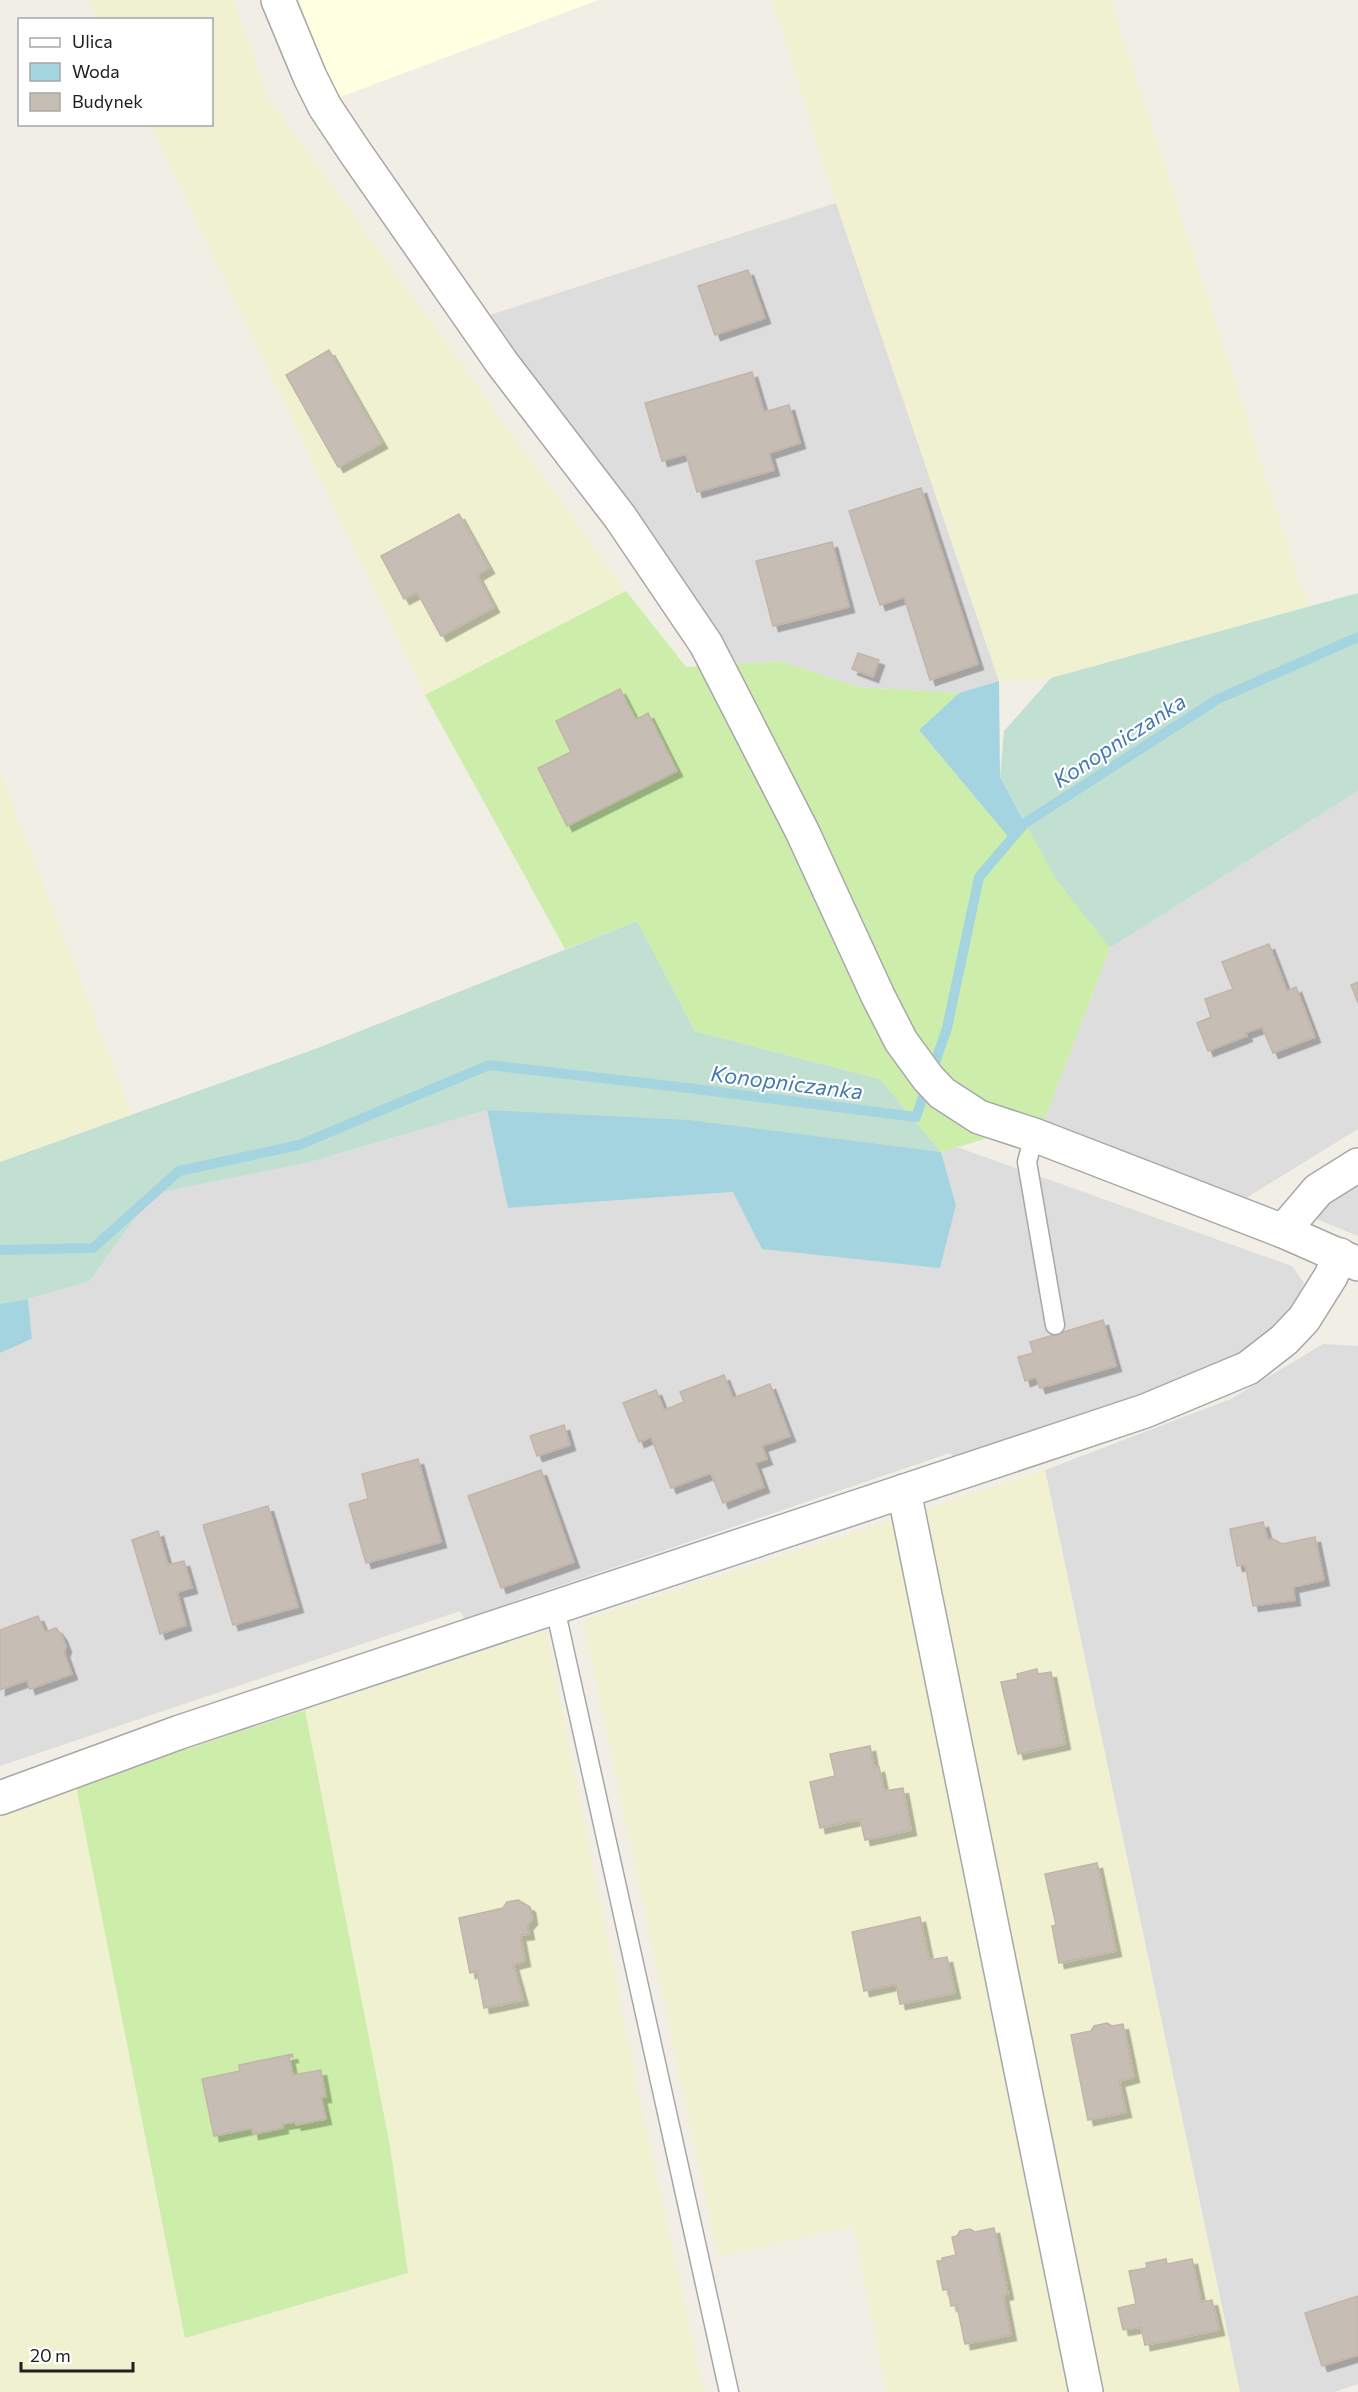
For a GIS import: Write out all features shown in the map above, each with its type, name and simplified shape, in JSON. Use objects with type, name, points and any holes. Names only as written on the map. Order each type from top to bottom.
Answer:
[{"type":"street","points":[[0,1798],[180,1732],[1145,1411],[1248,1368],[1284,1340],[1304,1319],[1331,1276],[1349,1260],[1283,1231],[1034,1135],[979,1117],[942,1093],[916,1065],[878,996],[802,831],[706,644],[620,517],[502,363],[355,153],[325,107],[278,0]]},
{"type":"street","points":[[1283,1231],[1318,1190],[1358,1165]]},
{"type":"street","points":[[904,1491],[1086,2392]]},
{"type":"lane","points":[[1034,1135],[1027,1162],[1054,1325]]},
{"type":"lane","points":[[555,1608],[729,2392]]},
{"type":"shaded area","points":[[89,0],[234,0],[268,97],[626,591],[425,695],[150,126],[213,126],[213,18],[98,18]]},
{"type":"shaded area","points":[[299,0],[598,0],[335,99]]},
{"type":"shaded area","points":[[772,0],[1111,0],[1308,607],[1051,678],[999,681],[836,203]]},
{"type":"shaded area","points":[[836,203],[999,681],[959,693],[858,687],[779,661],[733,664],[487,316]]},
{"type":"shaded area","points":[[1358,593],[1358,791],[1110,948],[1056,879],[1000,777],[1004,731],[1051,678]]},
{"type":"shaded area","points":[[0,771],[132,1114],[0,1162]]},
{"type":"shaded area","points":[[1358,791],[1358,1129],[1243,1200],[1044,1121],[1110,948]]},
{"type":"shaded area","points":[[637,921],[695,1031],[880,1079],[941,1152],[487,1110],[307,1163],[152,1194],[90,1281],[28,1299],[0,1304],[0,1162],[315,1049]]},
{"type":"shaded area","points":[[487,1110],[509,1208],[733,1192],[956,1205],[941,1152],[957,1147],[1292,1266],[1304,1283],[1294,1309],[1266,1335],[1230,1361],[1179,1382],[956,1461],[950,1453],[465,1620],[460,1611],[0,1766],[0,1353],[32,1339],[28,1299],[90,1281],[152,1194],[307,1163]]},
{"type":"shaded area","points":[[1358,1176],[1358,1236],[1316,1219],[1346,1183]]},
{"type":"shaded area","points":[[1323,1344],[1358,1346],[1358,2384],[1335,2392],[1240,2392],[1045,1470],[1231,1399]]},
{"type":"shaded area","points":[[1045,1470],[1240,2392],[886,2392],[853,2226],[718,2257],[583,1621]]},
{"type":"shaded area","points":[[546,1630],[638,2091],[704,2392],[0,2392],[0,1813],[76,1786],[185,2338],[407,2274],[390,2146],[305,1710]]},
{"type":"green space","points":[[626,591],[686,667],[779,661],[858,687],[959,693],[919,730],[1011,839],[1025,823],[1110,948],[1044,1121],[941,1152],[880,1079],[695,1031],[637,921],[565,949],[425,695]]},
{"type":"green space","points":[[305,1710],[390,2146],[408,2273],[185,2338],[76,1786]]},
{"type":"water","points":[[999,681],[1000,777],[1025,823],[1011,840],[919,730],[959,693]]},
{"type":"water","points":[[487,1110],[689,1120],[941,1152],[956,1205],[940,1268],[762,1249],[733,1192],[508,1208]]},
{"type":"water","points":[[28,1299],[32,1339],[0,1353],[0,1304]]},
{"type":"building","points":[[748,270],[765,318],[715,335],[698,286]]},
{"type":"building","points":[[329,350],[382,443],[338,467],[286,375]]},
{"type":"building","points":[[752,372],[764,412],[789,405],[800,443],[769,453],[774,470],[697,492],[686,454],[662,461],[645,403]]},
{"type":"building","points":[[921,488],[978,664],[930,680],[904,597],[880,605],[849,511]]},
{"type":"building","points":[[459,514],[489,568],[477,575],[494,607],[441,636],[417,592],[404,599],[381,556]]},
{"type":"building","points":[[832,542],[849,607],[773,626],[756,561]]},
{"type":"building","points":[[858,653],[879,660],[873,677],[852,669]]},
{"type":"building","points":[[620,689],[636,720],[648,713],[677,771],[567,826],[538,768],[571,752],[556,721]]},
{"type":"building","points":[[1269,944],[1287,991],[1296,987],[1315,1037],[1273,1053],[1262,1027],[1245,1033],[1247,1036],[1208,1051],[1197,1023],[1211,1017],[1205,999],[1233,989],[1222,962]]},
{"type":"building","points":[[1358,982],[1358,1003],[1351,985]]},
{"type":"building","points":[[1103,1320],[1116,1366],[1040,1388],[1036,1377],[1025,1381],[1018,1357],[1033,1353],[1030,1342]]},
{"type":"building","points":[[724,1375],[733,1398],[770,1384],[790,1436],[762,1446],[767,1459],[755,1463],[764,1487],[723,1503],[711,1473],[671,1488],[651,1437],[639,1442],[623,1403],[656,1390],[664,1410],[684,1402],[680,1392]]},
{"type":"building","points":[[564,1425],[570,1445],[537,1456],[530,1436]]},
{"type":"building","points":[[418,1459],[441,1542],[366,1563],[349,1504],[368,1499],[362,1474]]},
{"type":"building","points":[[541,1470],[574,1562],[501,1588],[468,1496]]},
{"type":"building","points":[[268,1506],[298,1607],[233,1625],[203,1525]]},
{"type":"building","points":[[1263,1522],[1268,1540],[1273,1539],[1282,1544],[1315,1537],[1324,1580],[1293,1587],[1295,1600],[1253,1606],[1245,1564],[1237,1566],[1230,1529]]},
{"type":"building","points":[[158,1531],[168,1565],[184,1561],[192,1588],[177,1592],[186,1625],[160,1634],[132,1540]]},
{"type":"building","points":[[38,1616],[45,1632],[56,1628],[62,1636],[66,1647],[64,1652],[72,1674],[30,1689],[27,1680],[0,1690],[0,1630]]},
{"type":"building","points":[[1037,1669],[1038,1674],[1051,1672],[1065,1744],[1018,1754],[1001,1682],[1018,1679],[1017,1674]]},
{"type":"building","points":[[870,1746],[874,1768],[879,1767],[884,1791],[903,1788],[911,1830],[865,1840],[860,1819],[820,1828],[810,1782],[835,1776],[830,1754]]},
{"type":"building","points":[[1097,1863],[1116,1951],[1059,1963],[1052,1926],[1056,1925],[1045,1874]]},
{"type":"building","points":[[518,1900],[530,1907],[532,1919],[527,1925],[529,1934],[520,1935],[525,1961],[513,1964],[523,2000],[484,2008],[477,1971],[470,1973],[459,1918],[503,1908],[507,1902]]},
{"type":"building","points":[[920,1917],[929,1960],[947,1957],[955,1993],[900,2004],[896,1984],[864,1991],[852,1932]]},
{"type":"building","points":[[1107,2023],[1112,2026],[1123,2024],[1134,2077],[1119,2081],[1126,2112],[1088,2120],[1071,2035],[1091,2031],[1094,2026]]},
{"type":"building","points":[[292,2054],[293,2057],[289,2057],[293,2075],[321,2070],[326,2097],[321,2097],[326,2119],[296,2125],[295,2122],[282,2124],[283,2128],[253,2134],[252,2128],[214,2136],[202,2079],[240,2071],[239,2065]]},
{"type":"building","points":[[994,2228],[1008,2294],[1003,2295],[1011,2335],[965,2344],[957,2305],[951,2306],[948,2289],[943,2290],[937,2261],[956,2255],[952,2237],[957,2236],[960,2231],[970,2229],[975,2232]]},
{"type":"building","points":[[1166,2259],[1167,2264],[1192,2259],[1201,2302],[1212,2300],[1219,2330],[1145,2345],[1141,2327],[1123,2330],[1118,2308],[1136,2304],[1129,2271],[1147,2268],[1146,2263]]},
{"type":"building","points":[[1358,2296],[1358,2355],[1322,2366],[1305,2313]]},
{"type":"waterway","name":"Konopniczanka","points":[[0,1250],[93,1248],[179,1171],[299,1145],[489,1065],[916,1117],[947,1028],[979,877],[1025,823],[1218,699],[1358,637]]}]
